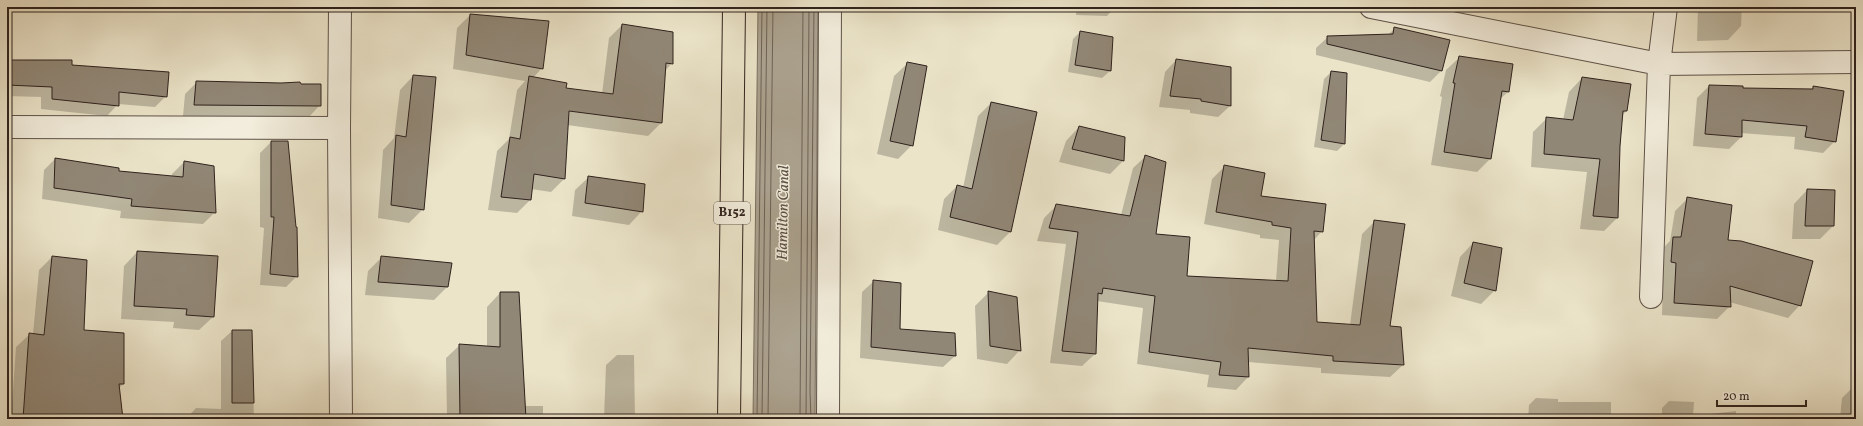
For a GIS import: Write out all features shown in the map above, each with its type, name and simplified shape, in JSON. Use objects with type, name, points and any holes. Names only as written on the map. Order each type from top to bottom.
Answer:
[{"type":"main road","name":"B152","points":[[729,419],[734,7]]},
{"type":"street","points":[[340,7],[339,128],[341,419]]},
{"type":"street","points":[[828,419],[830,7]]},
{"type":"street","points":[[1371,7],[1659,64],[1856,62]]},
{"type":"street","points":[[1651,297],[1659,64],[1666,7]]},
{"type":"street","points":[[7,127],[339,128]]},
{"type":"water","name":"Hamilton Canal","points":[[758,7],[818,7],[815,419],[753,419]]},
{"type":"building","points":[[470,14],[549,21],[543,69],[466,55]]},
{"type":"building","points":[[622,24],[673,32],[673,64],[666,63],[662,123],[569,111],[565,179],[534,174],[531,200],[501,197],[510,137],[520,139],[529,76],[567,83],[566,88],[613,94]]},
{"type":"building","points":[[1394,27],[1450,40],[1442,71],[1327,44],[1327,36],[1393,34]]},
{"type":"building","points":[[1080,31],[1113,37],[1111,71],[1075,65]]},
{"type":"building","points":[[1459,56],[1513,64],[1509,92],[1502,91],[1491,159],[1444,152],[1455,83],[1453,83]]},
{"type":"building","points":[[1176,59],[1231,67],[1231,106],[1201,101],[1201,99],[1170,96]]},
{"type":"building","points":[[7,60],[72,60],[72,65],[169,72],[167,97],[119,92],[119,106],[52,99],[52,87],[7,85]]},
{"type":"building","points":[[907,62],[927,66],[913,146],[890,141]]},
{"type":"building","points":[[1331,71],[1347,73],[1345,144],[1321,140]]},
{"type":"building","points":[[413,75],[436,77],[424,210],[391,205],[396,135],[406,137]]},
{"type":"building","points":[[1582,77],[1631,84],[1627,111],[1623,111],[1620,146],[1618,218],[1593,216],[1600,159],[1544,154],[1546,117],[1573,120]]},
{"type":"building","points":[[196,81],[300,82],[301,84],[321,84],[321,106],[194,105]]},
{"type":"building","points":[[1709,85],[1743,86],[1743,88],[1813,89],[1813,86],[1844,91],[1836,142],[1805,137],[1807,126],[1742,120],[1742,137],[1705,134]]},
{"type":"building","points":[[991,102],[1037,112],[1011,232],[950,217],[957,185],[972,189]]},
{"type":"building","points":[[1079,126],[1125,137],[1124,161],[1072,149]]},
{"type":"building","points":[[271,141],[288,141],[297,227],[298,277],[270,274],[274,217],[271,217]]},
{"type":"building","points":[[1145,155],[1166,162],[1156,234],[1190,237],[1187,276],[1288,281],[1291,228],[1272,225],[1272,222],[1216,212],[1224,165],[1265,173],[1261,196],[1326,204],[1323,232],[1314,231],[1317,322],[1360,325],[1374,220],[1405,224],[1390,326],[1401,327],[1404,365],[1333,361],[1333,356],[1248,348],[1249,377],[1219,375],[1221,362],[1149,352],[1155,296],[1103,288],[1102,294],[1098,293],[1096,354],[1062,351],[1078,232],[1049,228],[1056,204],[1130,216]]},
{"type":"building","points":[[55,158],[119,168],[119,171],[183,177],[184,161],[214,166],[216,213],[131,206],[132,199],[54,188]]},
{"type":"building","points":[[588,176],[645,184],[643,212],[585,203]]},
{"type":"building","points":[[1807,189],[1835,190],[1834,226],[1805,226]]},
{"type":"building","points":[[1687,197],[1732,205],[1728,240],[1741,241],[1813,261],[1801,306],[1730,286],[1731,307],[1674,303],[1676,263],[1671,262],[1673,237],[1681,237]]},
{"type":"building","points":[[1473,242],[1502,248],[1496,291],[1464,283]]},
{"type":"building","points":[[137,251],[218,256],[214,317],[186,315],[187,309],[134,306]]},
{"type":"building","points":[[52,256],[87,260],[84,330],[124,333],[124,384],[119,384],[123,419],[23,419],[29,333],[44,335]]},
{"type":"building","points":[[381,256],[452,263],[448,287],[378,282]]},
{"type":"building","points":[[873,280],[901,283],[900,329],[955,333],[956,356],[871,347]]},
{"type":"building","points":[[988,291],[1017,297],[1021,351],[990,346]]},
{"type":"building","points":[[500,292],[519,292],[526,419],[460,419],[459,344],[500,347]]},
{"type":"building","points":[[232,330],[252,330],[254,403],[232,403]]}]
